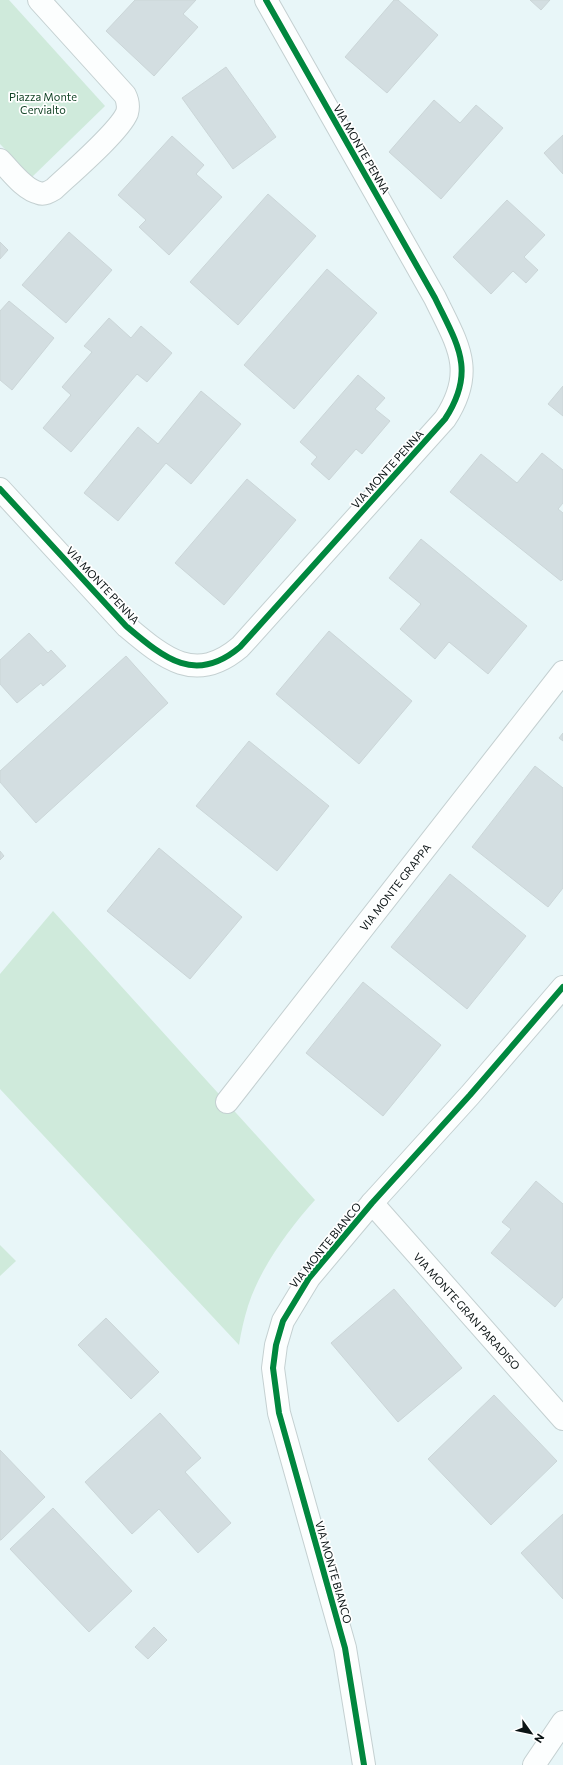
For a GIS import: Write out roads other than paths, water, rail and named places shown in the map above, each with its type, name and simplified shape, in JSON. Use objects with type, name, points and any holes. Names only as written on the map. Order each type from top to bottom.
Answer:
[{"type":"street","points":[[0,160],[26,186],[40,194],[54,190],[116,129],[127,111],[128,102],[125,95],[39,0]]},
{"type":"street","name":"VIA MONTE PENNA","points":[[0,488],[126,626],[144,641],[174,660],[187,665],[211,665],[224,659],[240,647],[446,419],[451,410],[460,387],[463,371],[461,356],[455,341],[435,298],[266,0]]},
{"type":"street","name":"VIA MONTE GRAPPA","points":[[227,1102],[563,672]]},
{"type":"street","name":"VIA MONTE BIANCO","points":[[364,1765],[345,1648],[279,1413],[273,1368],[276,1345],[283,1320],[309,1278],[372,1203],[470,1095],[563,986]]},
{"type":"street","name":"VIA MONTE GRAN PARADISO","points":[[372,1203],[563,1419]]},
{"type":"street","points":[[534,1765],[563,1722]]},
{"type":"park label","name":"Piazza Monte Cervialto","points":[[43,102]]}]
